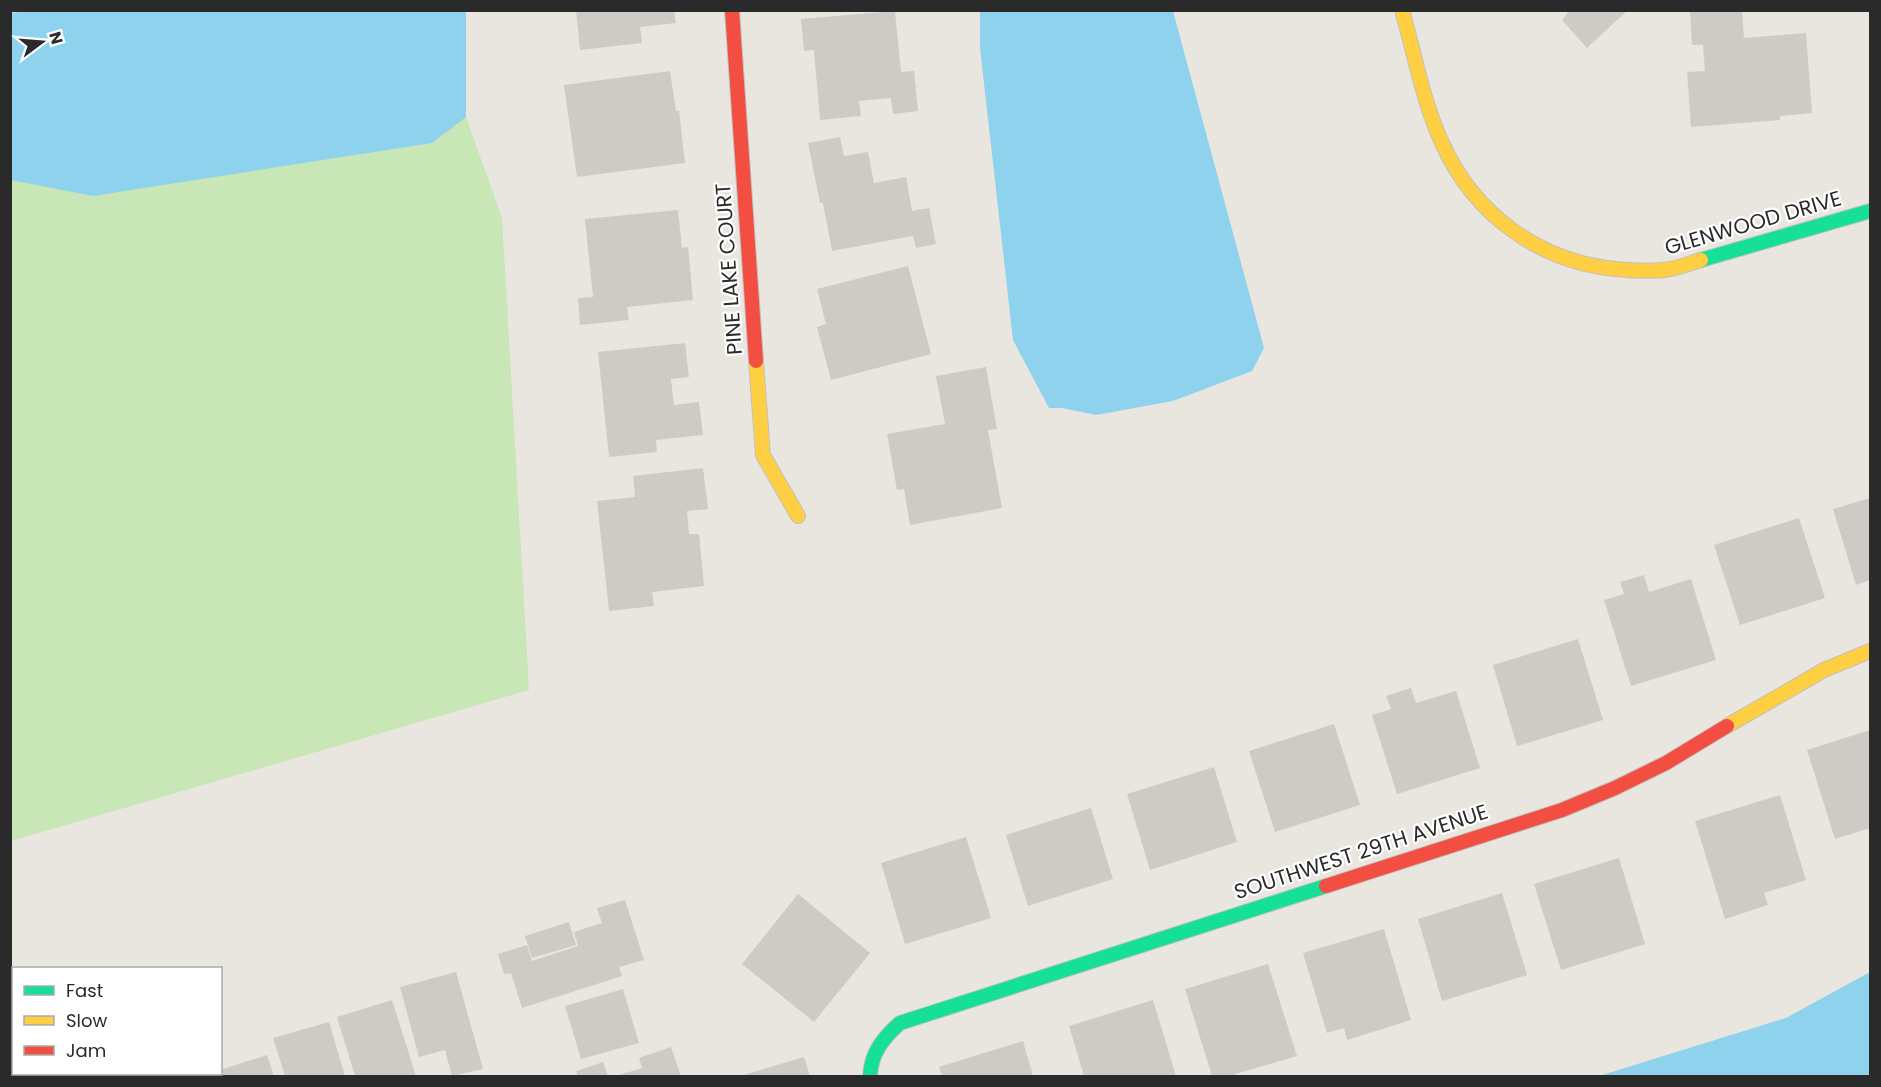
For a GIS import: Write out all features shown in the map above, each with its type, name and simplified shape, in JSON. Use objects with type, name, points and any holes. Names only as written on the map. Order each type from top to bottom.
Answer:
[{"type":"street","name":"PINE LAKE COURT","points":[[732,10],[763,455],[798,516]]},
{"type":"street","name":"GLENWOOD DRIVE","points":[[1402,10],[1434,121],[1442,143],[1459,175],[1480,203],[1497,220],[1526,241],[1557,257],[1603,270],[1646,272],[1670,270],[1870,211]]},
{"type":"street","name":"SOUTHWEST 29TH AVENUE","points":[[870,1075],[874,1053],[885,1036],[900,1023],[1562,810],[1666,763],[1759,706],[1824,670],[1870,651]]},
{"type":"green space","points":[[29,10],[466,11],[466,117],[502,218],[529,690],[11,841],[10,13]]},
{"type":"water","points":[[29,11],[466,11],[466,117],[432,143],[93,196],[11,180],[11,13]]},
{"type":"water","points":[[980,11],[1173,11],[1264,348],[1252,371],[1173,401],[1096,415],[1062,408],[1049,408],[1013,340],[980,48]]},
{"type":"water","points":[[1870,972],[1870,1076],[1599,1076],[1786,1018]]},
{"type":"building","points":[[576,10],[674,10],[676,23],[640,27],[642,43],[580,50]]},
{"type":"building","points":[[1570,10],[1628,10],[1587,48],[1562,20]]},
{"type":"building","points":[[1690,10],[1742,10],[1744,38],[1806,33],[1812,113],[1780,116],[1780,120],[1691,127],[1687,72],[1705,71],[1703,45],[1692,45]]},
{"type":"building","points":[[895,11],[901,72],[914,71],[918,111],[893,114],[891,98],[859,101],[861,116],[820,120],[814,50],[804,51],[801,19]]},
{"type":"building","points":[[670,71],[676,111],[679,111],[685,163],[577,177],[564,85]]},
{"type":"building","points":[[840,137],[844,156],[868,152],[874,183],[906,177],[912,211],[929,208],[936,244],[916,248],[913,236],[832,251],[808,143]]},
{"type":"building","points":[[678,210],[682,248],[688,247],[693,300],[627,307],[629,320],[580,325],[578,298],[593,297],[585,219]]},
{"type":"building","points":[[908,266],[931,354],[831,380],[817,327],[826,324],[817,289]]},
{"type":"building","points":[[685,343],[689,377],[671,379],[674,405],[699,402],[703,435],[656,440],[657,452],[609,457],[598,352]]},
{"type":"building","points":[[986,367],[997,429],[988,430],[1002,508],[910,525],[904,489],[897,490],[887,434],[945,424],[936,376]]},
{"type":"building","points":[[703,468],[708,509],[687,511],[689,534],[699,534],[704,586],[652,592],[654,606],[609,611],[597,501],[635,497],[633,476]]},
{"type":"building","points":[[1870,498],[1870,580],[1856,585],[1833,509]]},
{"type":"building","points":[[1799,518],[1825,598],[1740,625],[1714,545]]},
{"type":"building","points":[[1644,575],[1649,592],[1691,579],[1716,660],[1631,686],[1604,600],[1624,594],[1620,582]]},
{"type":"building","points":[[1578,639],[1603,720],[1517,746],[1493,665]]},
{"type":"building","points":[[1411,688],[1416,703],[1456,691],[1480,768],[1397,794],[1372,715],[1391,709],[1386,696]]},
{"type":"building","points":[[1334,724],[1360,805],[1275,832],[1249,751]]},
{"type":"building","points":[[1870,730],[1870,828],[1835,839],[1807,750]]},
{"type":"building","points":[[1214,767],[1237,842],[1150,870],[1127,794]]},
{"type":"building","points":[[1780,795],[1806,880],[1764,893],[1768,905],[1725,919],[1695,821]]},
{"type":"building","points":[[1091,808],[1113,879],[1028,906],[1006,835]]},
{"type":"building","points":[[966,837],[991,918],[905,944],[881,863]]},
{"type":"building","points":[[1619,858],[1645,944],[1561,970],[1534,884]]},
{"type":"building","points":[[1502,893],[1527,975],[1442,1001],[1418,919]]},
{"type":"building","points":[[798,894],[870,953],[814,1022],[742,964]]},
{"type":"building","points":[[625,900],[644,960],[619,967],[622,976],[522,1008],[511,973],[504,974],[498,954],[527,945],[532,961],[578,946],[574,932],[602,923],[597,908]]},
{"type":"building","points":[[569,922],[576,945],[532,958],[525,936]]},
{"type":"building","points":[[1384,929],[1411,1020],[1347,1040],[1344,1028],[1327,1033],[1303,953]]},
{"type":"building","points":[[1268,964],[1297,1056],[1229,1076],[1212,1076],[1185,989]]},
{"type":"building","points":[[456,972],[483,1069],[452,1076],[445,1050],[419,1057],[400,987]]},
{"type":"building","points":[[623,989],[639,1043],[581,1059],[565,1006]]},
{"type":"building","points":[[392,1000],[416,1076],[355,1076],[337,1017]]},
{"type":"building","points":[[1153,1000],[1176,1076],[1084,1076],[1069,1026]]},
{"type":"building","points":[[329,1022],[345,1076],[285,1076],[273,1038]]},
{"type":"building","points":[[1023,1041],[1033,1076],[942,1076],[939,1067]]},
{"type":"building","points":[[671,1047],[681,1076],[616,1076],[642,1068],[639,1058]]},
{"type":"building","points":[[267,1055],[274,1076],[213,1076],[222,1075],[222,1069]]},
{"type":"building","points":[[804,1057],[810,1076],[740,1076]]},
{"type":"building","points":[[603,1062],[608,1076],[578,1076],[576,1071]]},
{"type":"building","points":[[144,1075],[202,1076],[144,1076]]},
{"type":"traffic: fast","points":[[1701,260],[1870,211]]},
{"type":"traffic: fast","points":[[870,1076],[875,1053],[888,1034],[900,1023],[1326,886]]},
{"type":"traffic: slow","points":[[1402,10],[1425,96],[1443,145],[1473,193],[1513,231],[1561,257],[1588,265],[1650,271],[1671,269],[1701,260]]},
{"type":"traffic: slow","points":[[756,361],[763,455],[798,516]]},
{"type":"traffic: slow","points":[[1727,726],[1824,670],[1870,651]]},
{"type":"traffic: jam","points":[[732,10],[756,361]]},
{"type":"traffic: jam","points":[[1326,886],[1562,810],[1666,763],[1727,726]]}]
